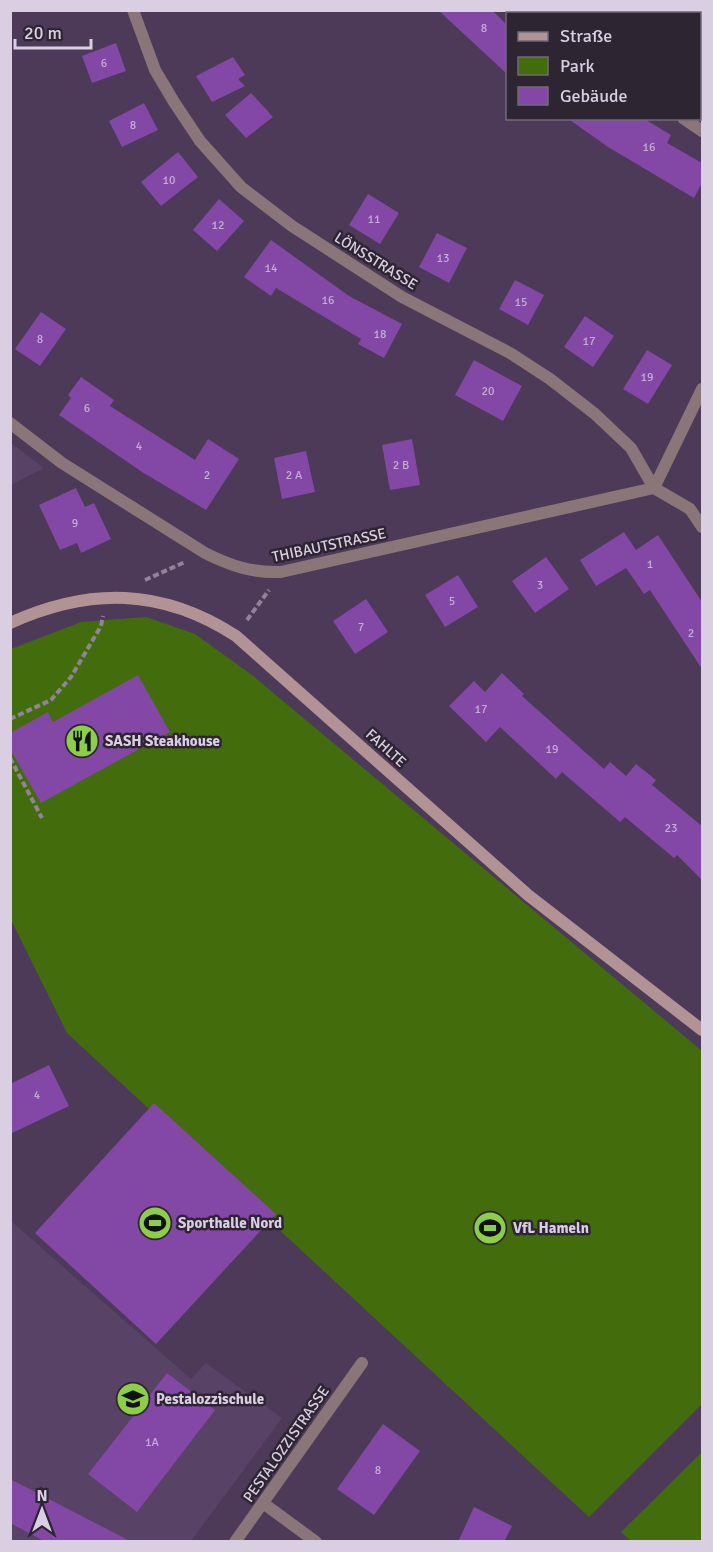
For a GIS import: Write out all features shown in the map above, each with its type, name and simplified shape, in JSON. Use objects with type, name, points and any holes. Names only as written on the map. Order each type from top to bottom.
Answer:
[{"type":"main road","name":"FAHLTE","points":[[10,623],[58,606],[106,598],[143,598],[174,605],[210,619],[236,636],[528,895],[702,1030]]},
{"type":"street","name":"LÖNSSTRASSE","points":[[134,10],[155,70],[174,102],[200,141],[241,187],[292,226],[402,297],[510,353],[550,379],[595,414],[631,448],[654,488]]},
{"type":"street","points":[[686,120],[702,131]]},
{"type":"street","points":[[702,389],[654,488],[690,509],[702,527]]},
{"type":"street","name":"THIBAUTSTRASSE","points":[[10,423],[62,463],[205,553],[226,564],[255,573],[281,572],[654,488]]},
{"type":"street","name":"PESTALOZZISTRASSE","points":[[235,1542],[362,1363]]},
{"type":"street","points":[[263,1503],[316,1542]]},
{"type":"path","points":[[136,584],[205,553]]},
{"type":"path","points":[[236,636],[281,572]]},
{"type":"path","points":[[10,718],[51,700],[71,677],[101,626],[106,598]]},
{"type":"path","points":[[10,758],[42,818]]},
{"type":"shaded area","points":[[11,443],[44,468],[11,485]]},
{"type":"shaded area","name":"Pestalozzischule","points":[[10,1220],[191,1379],[206,1363],[282,1418],[191,1541],[11,1541]]},
{"type":"green space","name":"VfL Hameln","points":[[146,617],[195,634],[252,675],[702,1051],[702,1404],[589,1517],[67,1033],[11,920],[11,649],[81,622]]},
{"type":"green space","points":[[702,1452],[702,1541],[631,1541],[621,1532]]},
{"type":"building","points":[[438,10],[492,10],[506,24],[506,73]]},
{"type":"building","points":[[116,43],[126,71],[92,83],[82,56]]},
{"type":"building","points":[[233,57],[245,75],[238,79],[245,86],[212,102],[196,76]]},
{"type":"building","points":[[251,93],[273,117],[246,138],[225,115]]},
{"type":"building","points":[[144,103],[158,130],[122,147],[109,121]]},
{"type":"building","points":[[570,120],[646,120],[671,135],[667,143],[702,163],[702,183],[694,198],[608,147]]},
{"type":"building","points":[[178,152],[198,177],[161,206],[141,182]]},
{"type":"building","points":[[368,194],[399,213],[380,244],[349,225]]},
{"type":"building","points":[[219,199],[244,221],[217,251],[193,230]]},
{"type":"building","points":[[437,233],[467,248],[449,283],[419,267]]},
{"type":"building","points":[[271,240],[349,296],[402,324],[384,358],[358,344],[361,339],[276,288],[271,296],[244,277]]},
{"type":"building","points":[[515,280],[544,295],[528,325],[499,309]]},
{"type":"building","points":[[41,312],[66,329],[40,366],[15,349]]},
{"type":"building","points":[[585,316],[614,336],[593,367],[564,347]]},
{"type":"building","points":[[647,350],[672,365],[648,404],[623,389]]},
{"type":"building","points":[[474,360],[522,386],[503,421],[455,395]]},
{"type":"building","points":[[81,377],[114,400],[110,406],[195,460],[208,439],[239,459],[206,510],[142,472],[59,415],[71,398],[68,395]]},
{"type":"building","points":[[412,439],[420,485],[390,490],[382,445]]},
{"type":"building","points":[[306,451],[315,492],[282,499],[274,458]]},
{"type":"building","points":[[76,488],[85,507],[94,503],[111,539],[81,553],[77,543],[60,550],[39,505]]},
{"type":"building","points":[[624,532],[636,550],[658,535],[702,602],[702,669],[650,590],[644,594],[626,568],[596,586],[580,560]]},
{"type":"building","points":[[546,557],[569,589],[535,613],[512,581]]},
{"type":"building","points":[[458,575],[478,607],[445,627],[425,595]]},
{"type":"building","points":[[366,599],[388,632],[355,654],[333,621]]},
{"type":"building","points":[[502,673],[524,694],[522,696],[604,769],[610,762],[626,776],[636,764],[656,780],[652,785],[702,826],[702,880],[677,855],[674,858],[625,817],[620,822],[562,772],[556,779],[500,727],[486,742],[449,706],[474,681],[485,692]]},
{"type":"building","name":"SASH Steakhouse","points":[[138,675],[170,732],[41,803],[10,749],[10,733],[48,712],[53,722]]},
{"type":"building","points":[[49,1065],[69,1106],[10,1134],[10,1084]]},
{"type":"building","name":"Sporthalle Nord","points":[[154,1103],[276,1214],[156,1344],[35,1233]]},
{"type":"building","points":[[167,1373],[215,1410],[137,1512],[88,1474]]},
{"type":"building","points":[[383,1424],[420,1451],[374,1515],[337,1489]]},
{"type":"building","points":[[10,1479],[132,1542],[46,1542],[10,1523]]},
{"type":"building","points":[[474,1507],[512,1526],[504,1542],[458,1542]]},
{"type":"place","name":"SASH Steakhouse","points":[[82,741]]},
{"type":"place","name":"Sporthalle Nord","points":[[155,1223]]},
{"type":"place","name":"VfL Hameln","points":[[490,1228]]},
{"type":"place","name":"Pestalozzischule","points":[[133,1399]]}]
